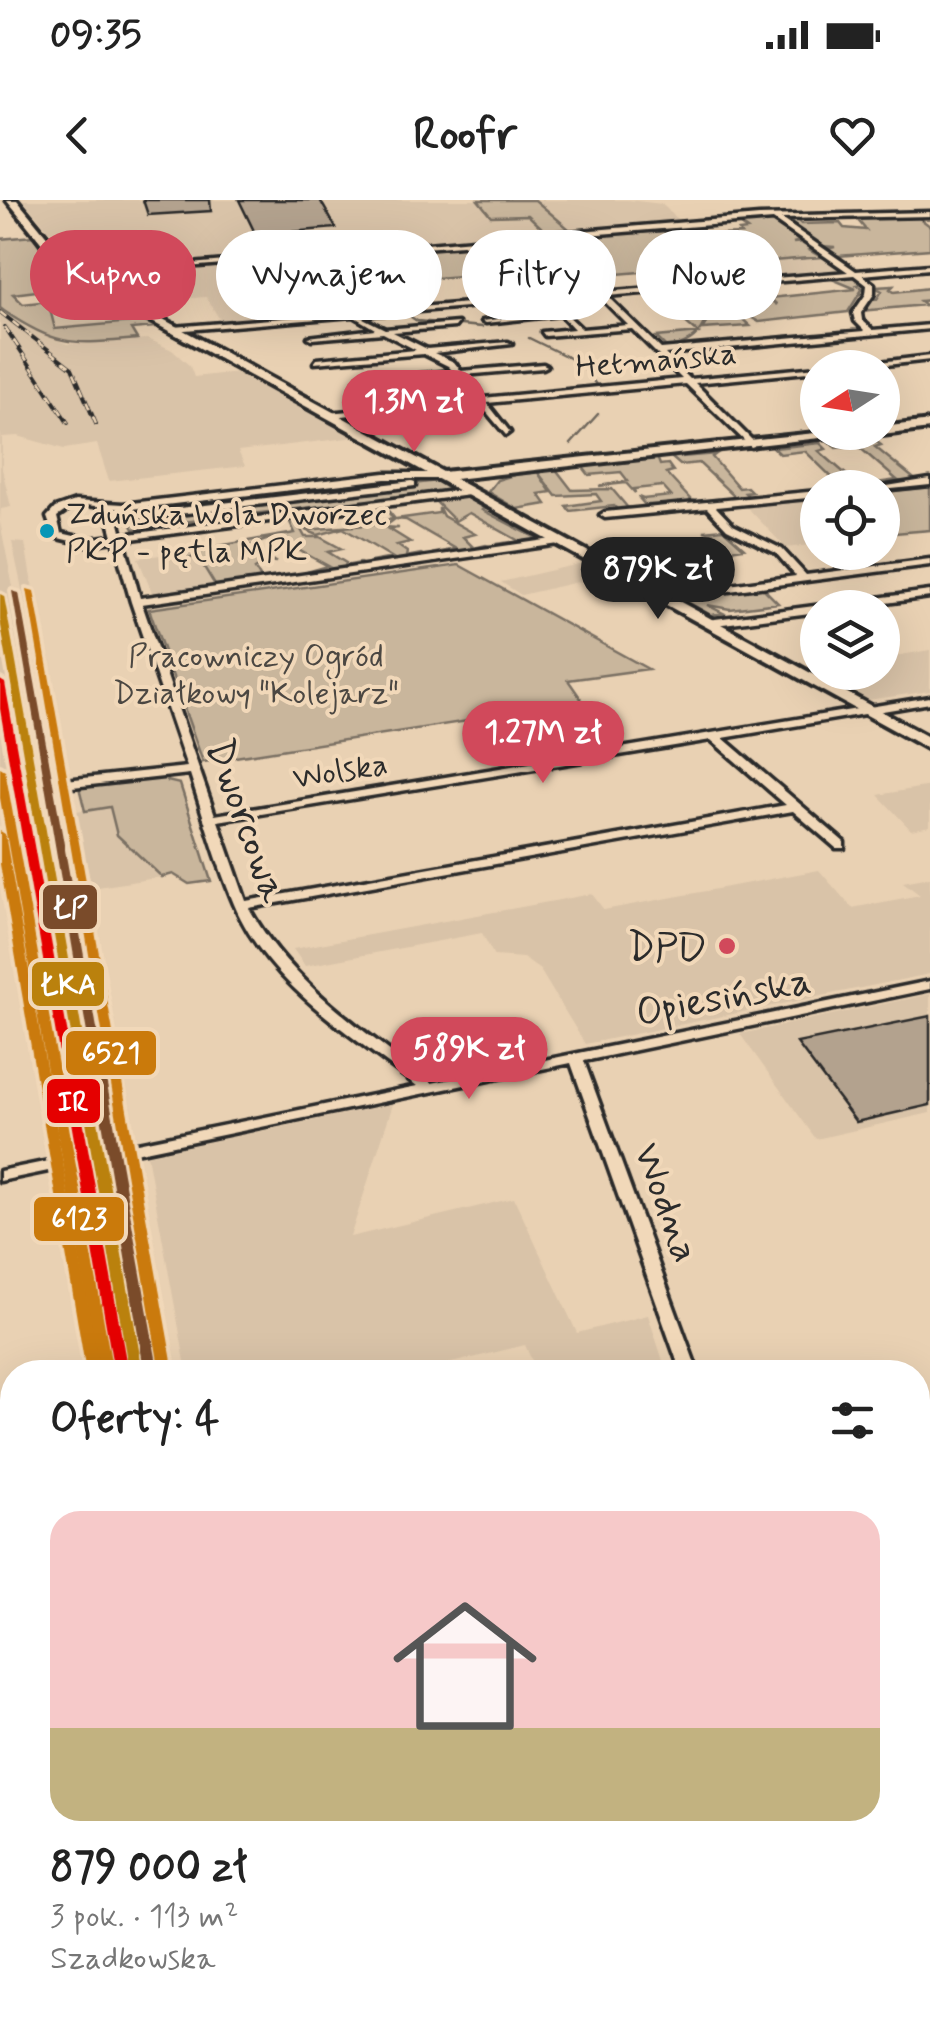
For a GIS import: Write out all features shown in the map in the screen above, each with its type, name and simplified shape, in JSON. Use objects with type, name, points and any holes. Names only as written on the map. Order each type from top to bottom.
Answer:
[{"type":"street","points":[[12,200],[38,230]]},
{"type":"street","points":[[196,264],[773,217],[930,214]]},
{"type":"street","points":[[773,217],[872,286],[857,313],[859,321],[871,332]]},
{"type":"street","points":[[616,293],[930,268]]},
{"type":"street","points":[[616,309],[751,444]]},
{"type":"street","points":[[486,321],[563,314],[580,331]]},
{"type":"street","points":[[157,320],[930,745]]},
{"type":"street","points":[[173,329],[288,320]]},
{"type":"street","points":[[363,320],[428,351],[459,373],[506,432]]},
{"type":"street","points":[[312,337],[456,325]]},
{"type":"street","points":[[545,334],[633,327]]},
{"type":"street","points":[[658,352],[930,327]]},
{"type":"street","points":[[317,360],[508,344]]},
{"type":"street","points":[[900,361],[930,358]]},
{"type":"street","points":[[914,360],[930,371]]},
{"type":"street","points":[[359,382],[543,366]]},
{"type":"street","name":"Hetmańska","points":[[331,415],[800,371]]},
{"type":"street","points":[[900,429],[930,425]]},
{"type":"street","points":[[128,517],[511,469],[800,439]]},
{"type":"street","points":[[385,476],[404,470],[410,459]]},
{"type":"street","points":[[439,478],[385,476],[110,505],[80,503],[62,507],[52,518],[55,533],[80,542],[118,538],[469,492],[511,469]]},
{"type":"street","points":[[900,486],[930,482]]},
{"type":"street","points":[[605,516],[800,496]]},
{"type":"street","name":"Dworcowa","points":[[110,505],[136,602],[241,906],[256,936],[302,990],[428,1088]]},
{"type":"street","points":[[710,506],[730,527],[779,551],[802,577]]},
{"type":"street","points":[[136,602],[559,542]]},
{"type":"street","points":[[660,597],[930,562]]},
{"type":"street","points":[[706,622],[930,594]]},
{"type":"street","name":"Wolska","points":[[210,819],[930,700]]},
{"type":"street","points":[[716,738],[840,845]]},
{"type":"street","points":[[0,791],[193,770]]},
{"type":"street","points":[[241,906],[795,807]]},
{"type":"street","name":"Opiesińska","points":[[0,1176],[930,986]]},
{"type":"street","name":"Wodna","points":[[576,1058],[686,1360]]},
{"type":"shaded area","points":[[23,200],[628,200],[662,204],[678,220],[556,230],[462,230],[462,238],[442,239],[442,230],[216,230],[216,258],[196,260],[196,230],[48,230]]},
{"type":"shaded area","points":[[821,257],[838,269],[782,276],[782,260]]},
{"type":"shaded area","points":[[216,265],[216,313],[206,297],[196,298],[196,267]]},
{"type":"shaded area","points":[[0,308],[28,328],[67,344],[148,339],[172,350],[190,366],[194,377],[238,372],[356,437],[238,451],[245,466],[109,481],[97,444],[64,449],[18,436],[2,437],[2,469],[11,507],[1,509],[0,520]]},
{"type":"shaded area","points":[[51,320],[143,321],[55,329]]},
{"type":"shaded area","points":[[800,498],[800,546],[786,548],[744,504]]},
{"type":"shaded area","points":[[0,522],[28,662],[37,660],[12,542],[25,543],[44,653],[45,715],[54,779],[0,787]]},
{"type":"shaded area","points":[[183,552],[185,556],[198,557],[215,586],[153,595],[138,558]]},
{"type":"shaded area","points":[[583,563],[604,576],[521,595],[501,582]]},
{"type":"shaded area","points":[[930,650],[930,691],[868,700],[850,690],[900,690],[900,655]]},
{"type":"shaded area","points":[[930,786],[930,826],[911,830],[878,795]]},
{"type":"shaded area","points":[[50,790],[57,794],[92,988],[114,1145],[78,1152],[70,1152],[16,817],[2,818],[0,805],[0,797]]},
{"type":"shaded area","points":[[111,807],[117,835],[162,877],[92,888],[74,811]]},
{"type":"shaded area","points":[[819,870],[852,908],[920,895],[903,882],[930,877],[930,974],[585,1044],[540,970],[523,958],[494,956],[482,933],[305,966],[293,949],[592,894],[604,910]]},
{"type":"shaded area","points":[[930,994],[930,1113],[816,1139],[740,1034]]},
{"type":"shaded area","points":[[519,1031],[533,1055],[438,1074],[433,1065],[414,1053]]},
{"type":"shaded area","points":[[393,1104],[350,1237],[514,1198],[577,1333],[648,1315],[663,1360],[532,1360],[525,1345],[464,1360],[185,1360],[147,1155]]},
{"type":"shaded area","points":[[117,1161],[139,1258],[124,1262],[142,1360],[114,1360],[98,1266],[83,1269],[66,1179],[82,1168]]},
{"type":"green space","points":[[478,200],[535,200],[569,229],[544,230],[528,215],[491,216]]},
{"type":"green space","points":[[918,217],[930,226],[930,249],[837,256],[827,249],[835,247],[821,246],[782,219],[795,218],[801,224],[840,223],[844,228],[866,230],[856,218]]},
{"type":"green space","points":[[766,219],[803,240],[793,243],[805,242],[815,248],[809,250],[821,257],[782,260],[782,230],[747,230],[736,222]]},
{"type":"green space","points":[[659,228],[662,230],[636,230],[636,272],[616,274],[616,232]]},
{"type":"green space","points":[[30,236],[30,292],[13,294],[23,304],[30,303],[30,320],[53,320],[55,329],[143,321],[156,327],[131,329],[137,339],[81,342],[53,337],[23,323],[0,308],[0,239]]},
{"type":"green space","points":[[462,245],[462,276],[442,278],[442,247]]},
{"type":"green space","points":[[857,275],[868,283],[857,285],[863,288],[848,312],[782,319],[782,297],[856,289],[832,279]]},
{"type":"green space","points":[[893,286],[890,289],[894,292],[930,288],[930,300],[920,301],[925,305],[860,311],[882,291],[875,287]]},
{"type":"green space","points":[[683,320],[701,320],[704,323],[698,333]]},
{"type":"green space","points":[[705,320],[744,320],[750,326],[702,329]]},
{"type":"green space","points":[[697,333],[690,340],[666,347],[656,337]]},
{"type":"green space","points":[[800,445],[800,450],[822,450],[819,451],[841,470],[825,470],[805,451],[780,454],[774,448]]},
{"type":"green space","points":[[863,450],[879,450],[913,478],[900,482],[900,470],[886,470]]},
{"type":"green space","points":[[715,452],[681,457],[716,454],[712,457],[739,488],[747,487],[752,492],[745,493],[750,498],[738,500],[699,463],[680,465],[671,457]]},
{"type":"green space","points":[[657,457],[660,465],[668,464],[673,471],[666,473],[691,500],[701,503],[645,505],[638,497],[671,496],[662,486],[634,489],[635,493],[626,483],[599,486],[628,481],[621,472],[589,475],[582,466],[565,468]]},
{"type":"green space","points":[[555,468],[572,490],[612,489],[628,508],[620,512],[614,506],[570,511],[566,506],[601,501],[596,494],[556,496],[537,471],[551,492],[539,494],[546,504],[517,509],[488,492],[497,480],[517,474],[498,476]]},
{"type":"green space","points":[[422,476],[434,480],[127,515],[142,506]]},
{"type":"green space","points":[[437,481],[451,491],[156,525],[156,529],[134,529],[129,520]]},
{"type":"green space","points":[[930,487],[930,530],[900,533],[900,490]]},
{"type":"green space","points":[[465,497],[542,541],[504,547],[496,544],[519,541],[469,513],[455,521],[435,501]]},
{"type":"green space","points":[[386,508],[395,519],[384,527],[399,528],[389,529],[410,542],[397,545],[407,552],[406,557],[421,554],[430,559],[377,566],[371,562],[393,558],[343,528],[318,535],[305,530],[381,524],[380,521],[393,519]]},
{"type":"green space","points":[[439,508],[443,516],[475,534],[463,537],[474,548],[495,548],[440,556],[435,553],[456,549],[406,520],[396,519],[439,513]]},
{"type":"green space","points":[[295,519],[305,537],[320,537],[342,549],[328,552],[345,566],[360,563],[367,567],[316,574],[310,571],[328,566],[274,537],[250,546],[276,562],[268,561],[255,569],[263,582],[202,590],[215,585],[198,557],[186,558],[183,552],[295,533],[289,520]]},
{"type":"green space","points":[[723,529],[744,548],[668,559],[678,567],[686,566],[682,559],[697,562],[700,566],[672,570],[688,569],[701,585],[678,588],[658,577],[664,571],[621,547],[644,543],[651,552],[723,544],[716,534],[704,531]]},
{"type":"green space","name":"Pracowniczy Ogród Działkowy \"Kolejarz\"","points":[[459,565],[648,669],[568,680],[584,703],[203,762],[149,609]]},
{"type":"green space","points":[[760,585],[778,603],[730,609],[707,605],[723,613],[711,615],[684,600]]},
{"type":"green space","points":[[166,777],[167,781],[180,784],[211,881],[189,884],[173,874],[162,877],[117,835],[110,807],[85,811],[79,787]]},
{"type":"building","points":[[143,200],[210,200],[211,211],[148,215]]},
{"type":"building","points":[[239,200],[320,200],[336,228],[313,230],[254,230]]},
{"type":"building","points":[[930,1016],[930,1105],[856,1122],[797,1043]]},
{"type":"waterway","points":[[416,320],[482,327]]},
{"type":"waterway","points":[[529,338],[580,363],[597,386]]},
{"type":"waterway","points":[[571,444],[598,414]]},
{"type":"railway","points":[[0,312],[72,368],[96,424]]},
{"type":"railway","points":[[5,327],[68,423]]},
{"type":"railway","points":[[29,687],[82,987]]},
{"type":"transit line","name":"6521","points":[[30,591],[165,1360]]},
{"type":"transit line","name":"ŁP","points":[[15,593],[149,1360]]},
{"type":"transit line","name":"ŁKA","points":[[0,596],[134,1360]]},
{"type":"transit line","name":"IR","points":[[0,683],[119,1360]]},
{"type":"transit line","name":"6123","points":[[0,770],[104,1360]]},
{"type":"transit line","points":[[0,834],[91,1360]]},
{"type":"place","name":"Zduńska Wola Dworzec PKP - pętla MPK","points":[[47,531]]},
{"type":"place","name":"DPD","points":[[727,946]]}]
